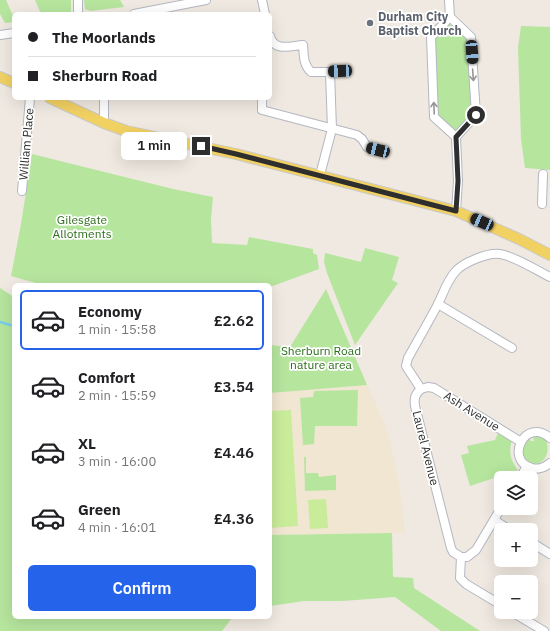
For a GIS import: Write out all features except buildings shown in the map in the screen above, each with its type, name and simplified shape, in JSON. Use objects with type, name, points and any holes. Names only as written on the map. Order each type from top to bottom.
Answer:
[{"type":"main road","points":[[0,77],[12,82]]},
{"type":"main road","points":[[54,100],[104,123],[126,131],[236,154],[456,211],[519,239],[550,255]]},
{"type":"street","points":[[78,0],[78,12]]},
{"type":"street","points":[[154,12],[174,10],[202,0]]},
{"type":"street","points":[[262,0],[265,12]]},
{"type":"street","points":[[449,0],[450,17],[471,37],[476,115],[456,137],[458,181],[456,211]]},
{"type":"street","points":[[450,17],[431,37],[434,117],[456,137]]},
{"type":"street","points":[[0,36],[12,33]]},
{"type":"street","points":[[272,40],[274,45],[278,47],[303,45],[304,62],[306,67],[311,72],[340,71]]},
{"type":"street","points":[[320,175],[332,129],[330,72]]},
{"type":"street","name":"William Place","points":[[22,191],[30,100]]},
{"type":"street","points":[[104,100],[104,123]]},
{"type":"street","points":[[262,100],[262,110],[357,135],[362,139],[367,147],[378,150]]},
{"type":"street","points":[[542,204],[546,194],[543,174]]},
{"type":"street","points":[[421,389],[406,366],[408,358],[449,281],[458,268],[488,254],[498,254],[506,255],[550,277]]},
{"type":"street","points":[[438,304],[512,348]]},
{"type":"street","name":"Ash Avenue","points":[[421,389],[428,387],[434,388],[521,442]]},
{"type":"street","name":"Laurel Avenue","points":[[421,389],[416,392],[414,400],[415,406],[451,548],[459,556]]},
{"type":"street","points":[[549,434],[539,432],[526,436],[521,442],[519,454],[522,461],[527,466],[534,469],[541,468],[550,463]]},
{"type":"street","points":[[524,471],[527,466]]},
{"type":"street","points":[[494,601],[462,581],[459,572],[459,556],[467,557],[476,550],[497,515]]},
{"type":"street","points":[[494,520],[499,523]]},
{"type":"street","points":[[538,546],[550,554]]},
{"type":"street","points":[[524,619],[544,631]]},
{"type":"shaded area","points":[[367,385],[384,423],[390,442],[400,488],[405,533],[272,535],[272,393]]},
{"type":"green space","points":[[0,0],[6,0],[12,14],[12,22],[5,23],[0,14]]},
{"type":"green space","points":[[35,0],[71,0],[71,12],[40,12]]},
{"type":"green space","points":[[84,0],[120,0],[124,7],[90,11],[85,9]]},
{"type":"green space","points":[[454,24],[468,39],[473,114],[458,131],[453,131],[437,116],[435,38],[448,25]]},
{"type":"green space","points":[[521,26],[550,27],[550,170],[525,168],[521,139],[518,48]]},
{"type":"green space","name":"Gilesgate Allotments","points":[[32,154],[173,189],[213,197],[211,219],[212,243],[247,245],[249,237],[313,249],[313,253],[317,255],[319,269],[272,286],[272,283],[36,283],[11,276]]},
{"type":"green space","points":[[365,248],[399,257],[392,280],[398,283],[355,345],[324,262],[325,253],[361,262]]},
{"type":"green space","points":[[0,288],[12,296],[12,619],[231,619],[222,631],[0,631]]},
{"type":"green space","name":"Sherburn Road nature area","points":[[326,289],[367,385],[272,393],[272,345],[290,347]]},
{"type":"green space","points":[[358,390],[357,426],[315,426],[314,444],[303,445],[300,398],[313,397],[314,391]]},
{"type":"green space","points":[[291,410],[298,526],[272,528],[272,411]]},
{"type":"green space","points":[[498,433],[512,441],[510,448],[511,456],[518,471],[494,471],[494,478],[470,486],[461,455],[469,453],[467,446],[495,440]]},
{"type":"green space","points":[[538,436],[546,440],[548,448],[546,456],[542,462],[533,464],[525,459],[522,452],[529,437],[531,441],[534,441],[533,437]]},
{"type":"green space","points":[[304,457],[306,457],[306,473],[318,473],[319,477],[336,475],[336,490],[305,491]]},
{"type":"green space","points":[[326,499],[328,528],[310,529],[308,500]]},
{"type":"green space","points":[[392,533],[393,577],[413,578],[414,588],[480,631],[441,631],[395,597],[343,601],[304,601],[272,606],[272,535]]},
{"type":"waterway","points":[[0,322],[12,325]]},
{"type":"place","name":"Durham City Baptist Church","points":[[370,23]]},
{"type":"route","points":[[201,146],[456,211],[458,181],[456,137],[476,115]]}]
